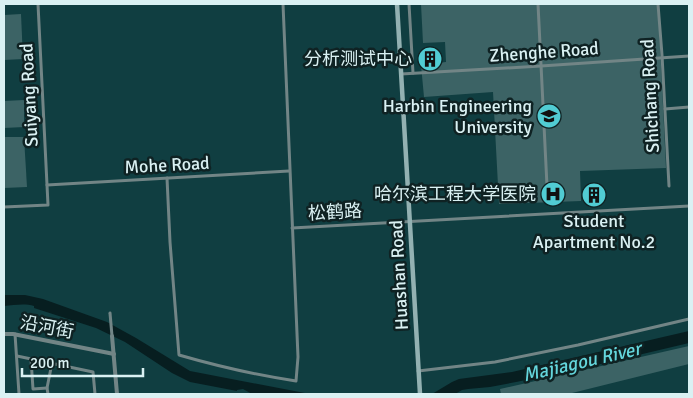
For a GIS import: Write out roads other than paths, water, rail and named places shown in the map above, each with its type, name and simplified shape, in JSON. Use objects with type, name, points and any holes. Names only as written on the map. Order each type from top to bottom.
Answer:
[{"type":"main road","name":"Huashan Road","points":[[397,4],[420,394]]},
{"type":"street","name":"Suiyang Road","points":[[4,206],[48,205],[38,4]]},
{"type":"street","points":[[167,178],[179,355],[259,375],[296,381],[298,357],[283,4]]},
{"type":"street","points":[[410,4],[413,73]]},
{"type":"street","points":[[538,4],[548,186]]},
{"type":"street","name":"Shichang Road","points":[[658,4],[669,186]]},
{"type":"street","name":"Zhenghe Road","points":[[401,74],[689,56]]},
{"type":"street","points":[[665,108],[689,107]]},
{"type":"street","name":"Mohe Road","points":[[47,185],[289,171]]},
{"type":"street","name":"松鹤路","points":[[292,228],[689,206]]},
{"type":"street","points":[[110,313],[117,394]]},
{"type":"street","points":[[418,371],[495,362],[689,320]]},
{"type":"street","name":"沿河街","points":[[4,334],[15,334],[114,354]]},
{"type":"street","points":[[15,334],[19,394]]},
{"type":"street","points":[[17,356],[94,372],[95,394]]},
{"type":"street","points":[[31,359],[32,389],[47,388]]},
{"type":"street","points":[[48,394],[47,388],[52,363]]},
{"type":"water","points":[[4,295],[25,295],[43,299],[107,322],[190,371],[310,394],[252,394],[243,389],[237,391],[190,382],[172,373],[125,342],[96,328],[34,308],[31,305],[4,306]]},
{"type":"water","name":"Majiagou River","points":[[689,331],[689,343],[516,382],[462,390],[455,394],[432,394],[459,379],[512,372]]},
{"type":"place","name":"分析测试中心","points":[[430,59]]},
{"type":"place","name":"Harbin Engineering University","points":[[549,116]]},
{"type":"place","name":"哈尔滨工程大学医院","points":[[553,194]]},
{"type":"place","name":"Student Apartment No.2","points":[[594,195]]}]
